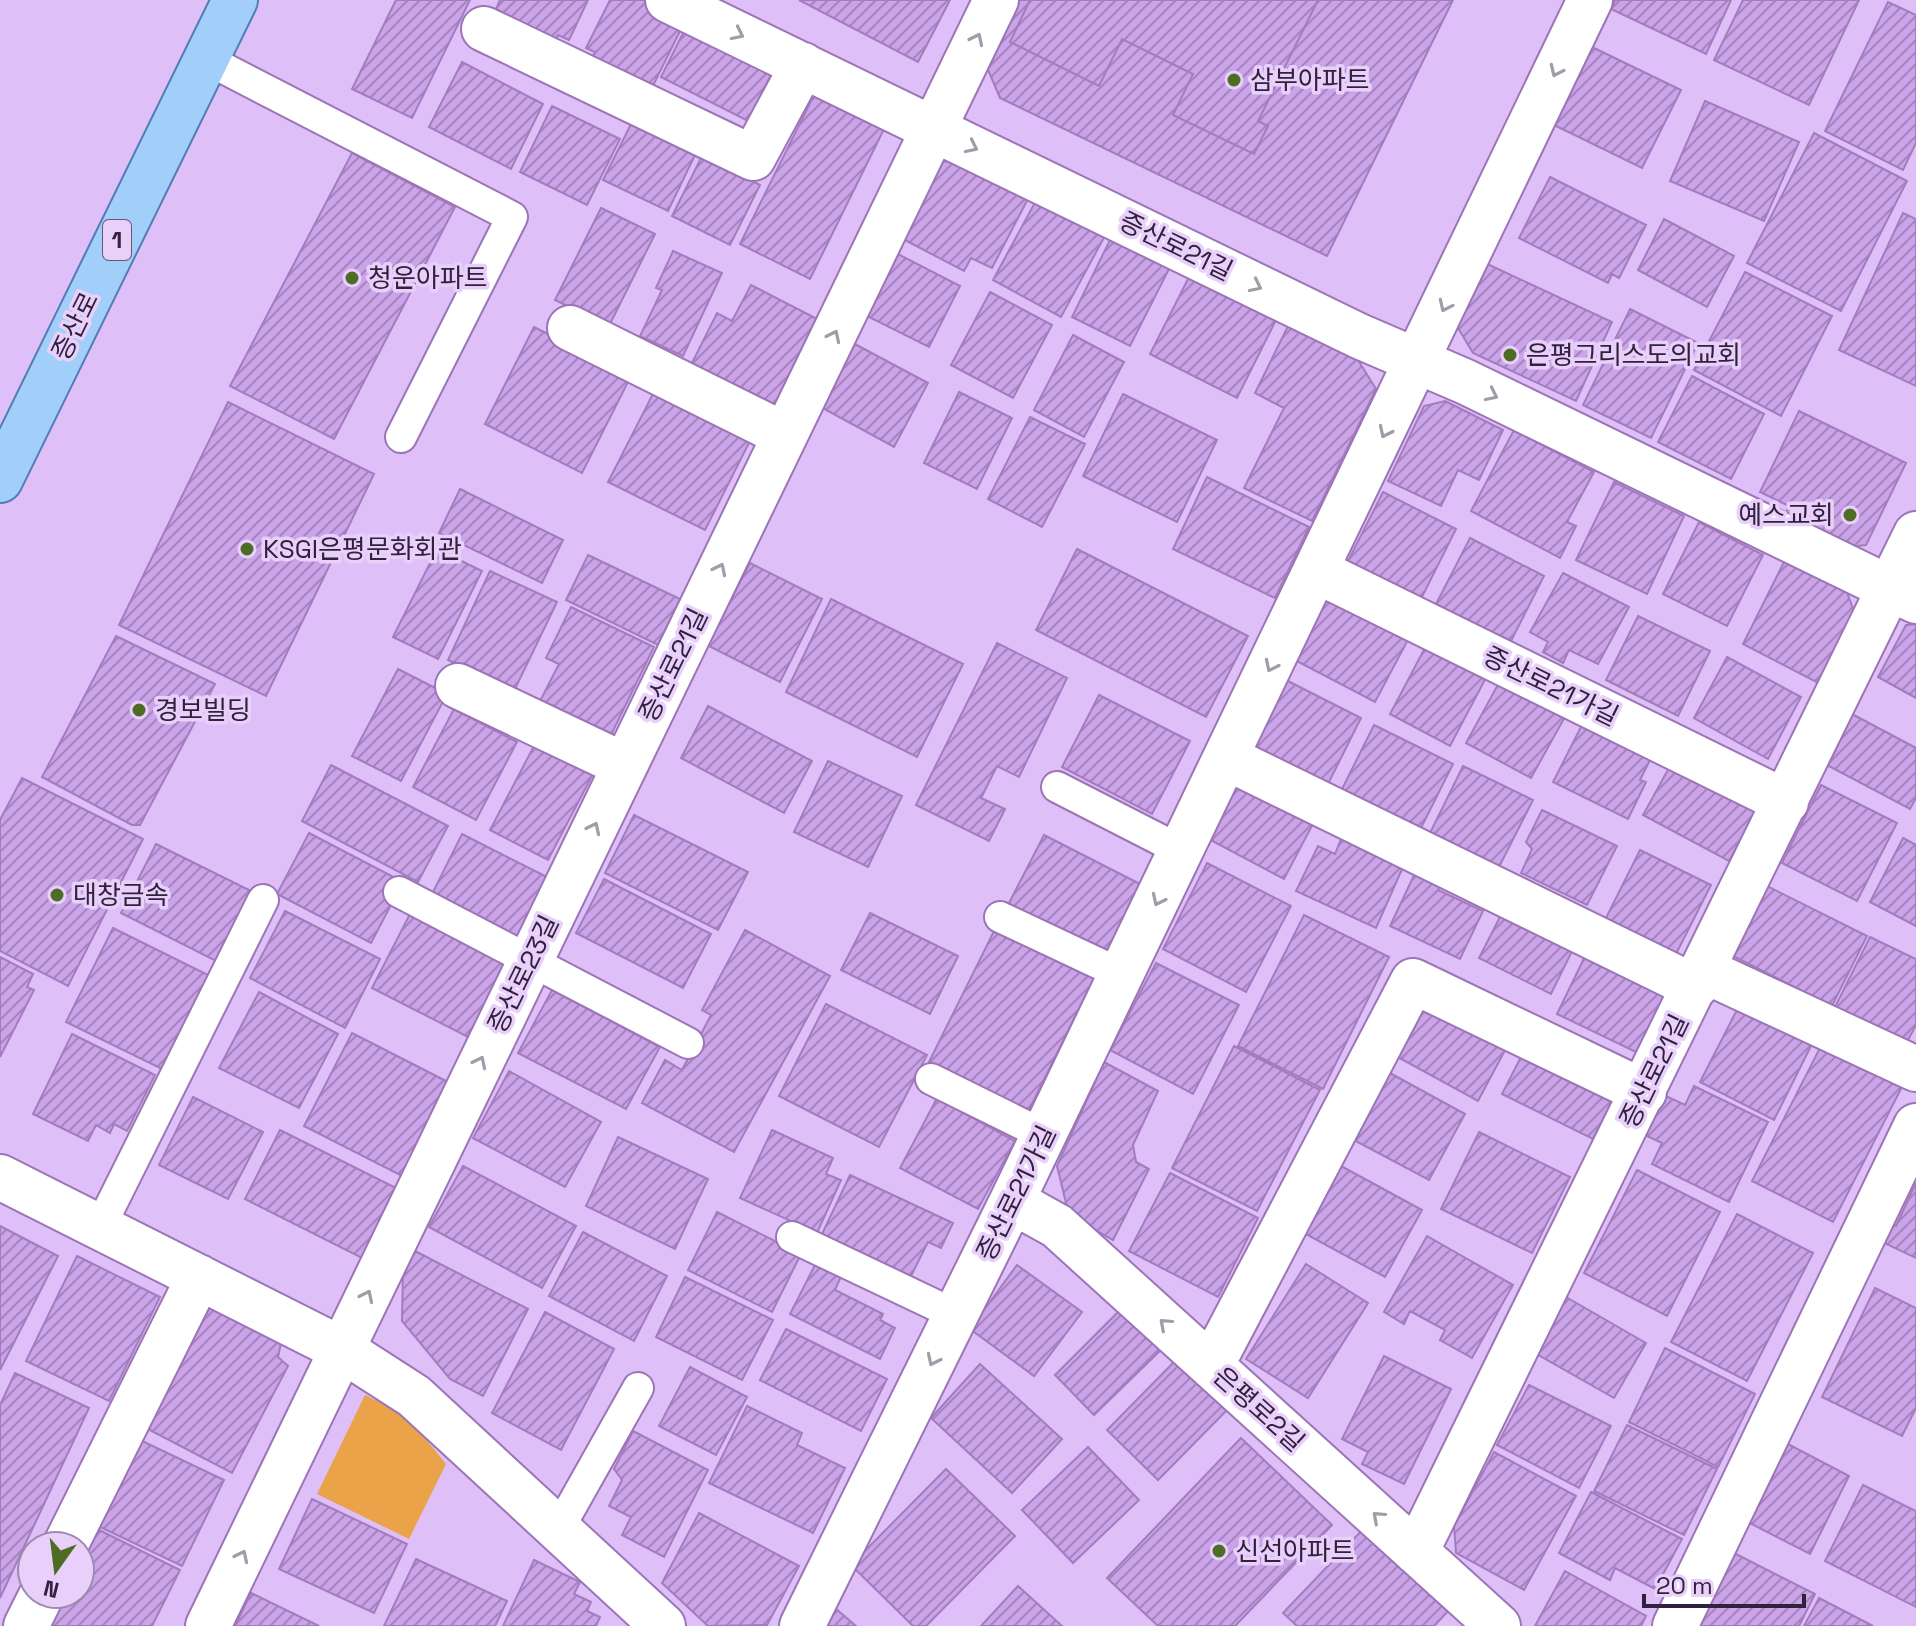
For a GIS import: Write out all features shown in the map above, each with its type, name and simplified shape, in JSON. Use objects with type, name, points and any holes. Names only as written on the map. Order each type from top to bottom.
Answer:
[{"type":"main road","name":"증산로","points":[[0,480],[235,0]]},
{"type":"street","name":"증산로21길","points":[[668,0],[1903,595]]},
{"type":"street","name":"증산로21길","points":[[624,765],[996,0]]},
{"type":"street","points":[[1419,362],[1590,0]]},
{"type":"street","points":[[484,29],[753,158],[803,65]]},
{"type":"street","points":[[570,328],[785,435]]},
{"type":"street","name":"증산로21가길","points":[[802,1626],[1419,362]]},
{"type":"street","name":"증산로21길","points":[[1416,1552],[1786,802],[1903,595],[1916,534]]},
{"type":"street","name":"증산로21가길","points":[[1317,571],[1786,802]]},
{"type":"street","points":[[458,686],[624,765]]},
{"type":"street","points":[[1227,758],[1699,978],[1916,1069]]},
{"type":"street","name":"증산로23길","points":[[208,1626],[624,765]]},
{"type":"street","points":[[1211,1366],[1413,981],[1644,1092]]},
{"type":"street","points":[[1675,1626],[1916,1126]]},
{"type":"street","points":[[0,1177],[341,1349],[414,1396],[663,1626]]},
{"type":"street","name":"은평로2길","points":[[1012,1201],[1057,1226],[1416,1552],[1478,1620]]},
{"type":"street","points":[[73,1530],[199,1277]]},
{"type":"lane","points":[[206,59],[512,217],[401,437]]},
{"type":"lane","points":[[1057,787],[1182,851]]},
{"type":"lane","points":[[399,892],[688,1043]]},
{"type":"lane","points":[[100,1227],[263,900]]},
{"type":"lane","points":[[1000,917],[1121,974]]},
{"type":"lane","points":[[931,1079],[1044,1135]]},
{"type":"lane","points":[[792,1237],[956,1315]]},
{"type":"lane","points":[[558,1530],[638,1388]]},
{"type":"shaded area","points":[[365,1395],[408,1417],[446,1464],[409,1539],[317,1494]]},
{"type":"building","points":[[396,0],[470,0],[412,118],[352,89]]},
{"type":"building","points":[[500,0],[588,0],[569,40],[558,35],[550,51],[490,22]]},
{"type":"building","points":[[610,0],[645,0],[686,19],[646,100],[586,70],[595,52],[586,48]]},
{"type":"building","points":[[799,0],[950,0],[918,62]]},
{"type":"building","points":[[1011,0],[1030,0],[1010,42],[1099,86],[1122,39],[1193,74],[1173,115],[1254,154],[1268,126],[1258,121],[1318,0],[1453,0],[1327,256],[1000,98],[983,58]]},
{"type":"building","name":"삼부아파트","points":[[1030,0],[1318,0],[1258,121],[1268,126],[1254,154],[1173,115],[1193,74],[1122,39],[1099,86],[1010,42]]},
{"type":"building","points":[[1615,0],[1731,0],[1706,54],[1611,9]]},
{"type":"building","points":[[1743,0],[1859,0],[1809,105],[1714,60]]},
{"type":"building","points":[[1888,2],[1916,15],[1916,143],[1903,170],[1825,131]]},
{"type":"building","points":[[689,21],[776,65],[748,121],[661,77]]},
{"type":"building","points":[[1592,47],[1681,90],[1642,168],[1554,125]]},
{"type":"building","points":[[462,62],[543,104],[511,169],[429,127]]},
{"type":"building","points":[[818,87],[888,121],[810,279],[740,244]]},
{"type":"building","points":[[1705,101],[1799,142],[1764,221],[1670,181]]},
{"type":"building","points":[[552,106],[620,139],[587,205],[520,172]]},
{"type":"building","points":[[633,120],[697,151],[668,211],[603,180]]},
{"type":"building","points":[[1814,133],[1907,181],[1841,311],[1747,263]]},
{"type":"building","name":"청운아파트","points":[[352,153],[455,207],[334,439],[230,386]]},
{"type":"building","points":[[702,156],[760,185],[730,245],[672,216]]},
{"type":"building","points":[[971,159],[1032,191],[992,268],[971,258],[964,271],[901,238],[940,162]]},
{"type":"building","points":[[1550,177],[1646,225],[1619,278],[1612,274],[1608,283],[1519,238]]},
{"type":"building","points":[[1039,195],[1107,232],[1061,317],[993,280]]},
{"type":"building","points":[[601,208],[655,234],[609,326],[555,300]]},
{"type":"building","points":[[1903,213],[1916,219],[1916,386],[1839,350]]},
{"type":"building","points":[[1664,219],[1734,256],[1707,307],[1638,270]]},
{"type":"building","points":[[1112,236],[1171,265],[1130,346],[1072,317]]},
{"type":"building","points":[[673,251],[722,273],[683,356],[640,336],[662,290],[656,288]]},
{"type":"building","points":[[894,252],[960,286],[929,347],[863,314]]},
{"type":"building","points":[[1483,262],[1612,322],[1576,401],[1473,353],[1455,323]]},
{"type":"building","points":[[1192,271],[1279,314],[1237,398],[1150,354]]},
{"type":"building","points":[[1745,272],[1832,316],[1781,416],[1694,370]]},
{"type":"building","points":[[751,285],[821,321],[777,408],[691,365],[717,313],[732,321]]},
{"type":"building","points":[[990,292],[1052,325],[1013,398],[951,365]]},
{"type":"building","points":[[1630,309],[1698,343],[1651,438],[1583,405]]},
{"type":"building","points":[[1288,326],[1358,360],[1376,389],[1312,521],[1244,488],[1284,408],[1255,393]]},
{"type":"building","points":[[534,327],[631,376],[582,473],[485,424]]},
{"type":"building","points":[[1073,335],[1124,362],[1084,437],[1034,410]]},
{"type":"building","points":[[853,343],[928,383],[894,447],[819,406]]},
{"type":"building","points":[[1692,376],[1764,414],[1731,479],[1658,442]]},
{"type":"building","points":[[658,384],[754,433],[705,530],[608,482]]},
{"type":"building","points":[[959,392],[1012,418],[977,489],[924,463]]},
{"type":"building","points":[[1123,394],[1217,440],[1177,522],[1083,476]]},
{"type":"building","points":[[1445,401],[1503,430],[1479,480],[1458,470],[1441,506],[1388,481],[1424,406]]},
{"type":"building","name":"KSGI은평문화회관","points":[[228,402],[374,474],[266,696],[119,625]]},
{"type":"building","points":[[1799,411],[1906,463],[1866,545],[1848,547],[1785,515],[1789,506],[1760,492]]},
{"type":"building","points":[[1030,417],[1085,444],[1042,527],[988,499]]},
{"type":"building","points":[[1514,430],[1594,472],[1567,522],[1576,526],[1560,558],[1471,511]]},
{"type":"building","points":[[1207,477],[1309,527],[1275,598],[1173,549]]},
{"type":"building","points":[[1614,482],[1684,516],[1647,594],[1576,560]]},
{"type":"building","points":[[460,489],[563,540],[542,583],[439,533]]},
{"type":"building","points":[[1383,492],[1456,529],[1419,603],[1345,567]]},
{"type":"building","points":[[1699,522],[1763,555],[1727,626],[1663,594]]},
{"type":"building","points":[[1470,538],[1544,576],[1510,643],[1436,604]]},
{"type":"building","points":[[437,549],[482,571],[438,659],[393,637]]},
{"type":"building","points":[[1077,549],[1248,636],[1206,717],[1036,630]]},
{"type":"building","points":[[588,555],[680,599],[658,645],[566,600]]},
{"type":"building","points":[[1785,560],[1846,590],[1858,622],[1826,687],[1743,644]]},
{"type":"building","points":[[750,563],[822,599],[780,682],[707,645]]},
{"type":"building","points":[[490,571],[557,602],[514,691],[448,660]]},
{"type":"building","points":[[1563,573],[1629,607],[1598,664],[1569,650],[1563,663],[1543,652],[1548,642],[1530,632]]},
{"type":"building","points":[[1327,590],[1411,634],[1375,702],[1291,658]]},
{"type":"building","points":[[831,599],[963,664],[917,757],[786,692]]},
{"type":"building","points":[[571,607],[654,647],[610,737],[539,703],[559,664],[546,658]]},
{"type":"building","points":[[1638,616],[1710,651],[1678,716],[1606,680]]},
{"type":"building","points":[[1916,624],[1916,698],[1878,677],[1906,625]]},
{"type":"building","name":"경보빌딩","points":[[116,636],[215,684],[140,825],[132,825],[42,777]]},
{"type":"building","points":[[1428,642],[1488,674],[1450,746],[1390,714]]},
{"type":"building","points":[[997,643],[1067,678],[1019,777],[997,766],[981,798],[1005,809],[989,841],[916,805]]},
{"type":"building","points":[[1727,657],[1801,697],[1768,759],[1694,718]]},
{"type":"building","points":[[398,669],[447,694],[401,781],[352,756]]},
{"type":"building","points":[[1280,677],[1361,718],[1326,788],[1245,747]]},
{"type":"building","points":[[1501,679],[1566,715],[1531,778],[1466,743]]},
{"type":"building","points":[[1099,695],[1190,741],[1152,814],[1062,767]]},
{"type":"building","points":[[708,706],[812,761],[784,813],[681,758]]},
{"type":"building","points":[[454,709],[517,742],[476,820],[413,787]]},
{"type":"building","points":[[1852,714],[1916,748],[1916,798],[1910,809],[1825,764]]},
{"type":"building","points":[[1585,719],[1654,752],[1640,780],[1646,782],[1628,819],[1553,782]]},
{"type":"building","points":[[1374,725],[1453,764],[1421,828],[1342,789]]},
{"type":"building","points":[[536,742],[594,772],[548,860],[490,830]]},
{"type":"building","points":[[1675,757],[1761,803],[1729,861],[1643,815]]},
{"type":"building","points":[[828,761],[902,796],[868,867],[794,832]]},
{"type":"building","points":[[331,765],[448,826],[418,882],[302,821]]},
{"type":"building","points":[[1463,766],[1533,800],[1499,867],[1430,833]]},
{"type":"building","name":"대창금속","points":[[22,778],[143,839],[68,986],[0,951],[0,820]]},
{"type":"building","points":[[1236,779],[1315,820],[1284,879],[1205,837]]},
{"type":"building","points":[[1821,785],[1897,823],[1857,901],[1782,863]]},
{"type":"building","points":[[1542,810],[1617,846],[1587,905],[1521,873],[1532,849],[1526,842]]},
{"type":"building","points":[[634,815],[748,872],[718,930],[605,873]]},
{"type":"building","points":[[309,833],[403,882],[371,943],[277,894]]},
{"type":"building","points":[[462,834],[551,879],[521,939],[432,894]]},
{"type":"building","points":[[1044,835],[1142,885],[1107,954],[1008,905]]},
{"type":"building","points":[[1903,838],[1916,845],[1916,926],[1870,902]]},
{"type":"building","points":[[1341,839],[1403,867],[1376,928],[1296,891],[1318,846],[1335,854]]},
{"type":"building","points":[[156,844],[253,892],[218,962],[121,913]]},
{"type":"building","points":[[1640,850],[1711,885],[1674,958],[1604,922]]},
{"type":"building","points":[[1207,863],[1291,906],[1246,992],[1163,949]]},
{"type":"building","points":[[1416,871],[1442,883],[1438,890],[1483,911],[1460,959],[1390,926]]},
{"type":"building","points":[[604,879],[711,934],[683,988],[576,933]]},
{"type":"building","points":[[1767,886],[1867,936],[1832,1006],[1733,956]]},
{"type":"building","points":[[1506,905],[1577,941],[1551,994],[1479,958]]},
{"type":"building","points":[[412,910],[509,960],[468,1037],[372,988]]},
{"type":"building","points":[[285,911],[380,959],[345,1028],[250,978]]},
{"type":"building","points":[[870,913],[958,956],[930,1014],[841,970]]},
{"type":"building","points":[[1304,915],[1389,957],[1323,1089],[1238,1046]]},
{"type":"building","points":[[998,923],[1097,972],[1029,1110],[929,1062]]},
{"type":"building","points":[[113,928],[210,976],[164,1070],[66,1022]]},
{"type":"building","points":[[745,930],[830,976],[734,1152],[642,1103],[665,1060],[682,1070],[711,1015],[702,1010]]},
{"type":"building","points":[[1870,937],[1916,959],[1916,1025],[1907,1042],[1835,1007]]},
{"type":"building","points":[[1589,948],[1668,995],[1640,1054],[1557,1014]]},
{"type":"building","points":[[0,957],[33,974],[27,987],[34,990],[0,1057]]},
{"type":"building","points":[[1156,963],[1239,1005],[1193,1094],[1110,1050]]},
{"type":"building","points":[[552,990],[660,1047],[626,1109],[518,1053]]},
{"type":"building","points":[[259,992],[338,1034],[299,1108],[219,1068]]},
{"type":"building","points":[[1426,996],[1510,1041],[1478,1101],[1394,1055]]},
{"type":"building","points":[[1743,998],[1817,1034],[1774,1120],[1700,1082]]},
{"type":"building","points":[[826,1004],[927,1055],[879,1147],[779,1096]]},
{"type":"building","points":[[352,1033],[450,1083],[402,1176],[304,1126]]},
{"type":"building","points":[[72,1034],[155,1075],[127,1131],[114,1124],[110,1133],[96,1125],[88,1141],[33,1114]]},
{"type":"building","points":[[1824,1040],[1905,1081],[1833,1222],[1752,1181]]},
{"type":"building","points":[[1234,1046],[1320,1090],[1257,1211],[1172,1168]]},
{"type":"building","points":[[1525,1049],[1616,1094],[1593,1139],[1502,1094]]},
{"type":"building","points":[[1104,1062],[1158,1091],[1133,1145],[1136,1162],[1149,1169],[1113,1240],[1069,1215],[1057,1166]]},
{"type":"building","points":[[509,1071],[601,1122],[565,1187],[473,1138]]},
{"type":"building","points":[[1388,1072],[1465,1114],[1429,1180],[1352,1139]]},
{"type":"building","points":[[1694,1086],[1768,1122],[1729,1202],[1652,1164],[1662,1143],[1645,1135],[1664,1095],[1685,1105]]},
{"type":"building","points":[[193,1097],[263,1132],[228,1199],[159,1165]]},
{"type":"building","points":[[937,1098],[1015,1141],[978,1209],[900,1168]]},
{"type":"building","points":[[280,1130],[396,1188],[362,1258],[245,1199]]},
{"type":"building","points":[[772,1130],[833,1158],[826,1174],[841,1180],[817,1233],[740,1198]]},
{"type":"building","points":[[1479,1132],[1570,1177],[1532,1253],[1441,1209]]},
{"type":"building","points":[[618,1137],[708,1179],[675,1249],[586,1206]]},
{"type":"building","points":[[463,1166],[576,1226],[542,1288],[429,1227]]},
{"type":"building","points":[[1341,1166],[1422,1210],[1385,1277],[1304,1233]]},
{"type":"building","points":[[1637,1170],[1720,1212],[1667,1316],[1584,1273]]},
{"type":"building","points":[[1170,1173],[1258,1218],[1218,1297],[1129,1251]]},
{"type":"building","points":[[850,1175],[953,1223],[941,1248],[928,1242],[910,1278],[821,1236]]},
{"type":"building","points":[[1916,1183],[1916,1258],[1876,1239],[1885,1221],[1896,1226]]},
{"type":"building","points":[[717,1212],[801,1254],[772,1312],[688,1270]]},
{"type":"building","points":[[1737,1214],[1813,1253],[1747,1381],[1671,1342]]},
{"type":"building","points":[[0,1226],[58,1256],[0,1370]]},
{"type":"building","points":[[583,1232],[667,1276],[634,1341],[549,1296]]},
{"type":"building","points":[[1427,1236],[1513,1285],[1472,1358],[1440,1340],[1445,1330],[1410,1311],[1404,1324],[1384,1312]]},
{"type":"building","points":[[413,1250],[528,1309],[483,1396],[450,1379],[402,1321],[403,1269]]},
{"type":"building","points":[[77,1256],[160,1297],[109,1401],[26,1361]]},
{"type":"building","points":[[817,1261],[842,1274],[835,1290],[883,1314],[880,1320],[895,1328],[880,1359],[790,1314]]},
{"type":"building","points":[[1306,1264],[1368,1303],[1308,1398],[1246,1359]]},
{"type":"building","points":[[1017,1265],[1082,1312],[1034,1376],[970,1329]]},
{"type":"building","points":[[685,1277],[773,1320],[742,1380],[656,1337]]},
{"type":"building","points":[[1875,1288],[1916,1308],[1916,1408],[1902,1436],[1822,1397]]},
{"type":"building","points":[[1566,1297],[1646,1343],[1614,1398],[1535,1353]]},
{"type":"building","points":[[1125,1305],[1166,1345],[1094,1415],[1055,1375]]},
{"type":"building","points":[[210,1307],[281,1343],[278,1357],[288,1366],[232,1473],[146,1428]]},
{"type":"building","points":[[545,1312],[614,1349],[561,1450],[492,1413]]},
{"type":"building","points":[[786,1329],[887,1379],[861,1431],[760,1380]]},
{"type":"building","points":[[1665,1348],[1755,1394],[1718,1467],[1629,1422]]},
{"type":"building","points":[[1384,1356],[1451,1389],[1404,1484],[1362,1464],[1368,1452],[1342,1439]]},
{"type":"building","points":[[1179,1357],[1230,1407],[1158,1480],[1107,1430]]},
{"type":"building","points":[[980,1364],[1062,1439],[1012,1493],[931,1418]]},
{"type":"building","points":[[690,1367],[747,1397],[716,1455],[659,1426]]},
{"type":"building","points":[[15,1373],[89,1408],[32,1530],[16,1530],[16,1564],[0,1598],[0,1405]]},
{"type":"building","points":[[1529,1385],[1611,1426],[1579,1488],[1497,1445]]},
{"type":"building","points":[[747,1406],[802,1433],[797,1445],[845,1468],[813,1533],[709,1483]]},
{"type":"building","points":[[1627,1425],[1717,1469],[1684,1535],[1594,1491]]},
{"type":"building","points":[[633,1431],[708,1470],[664,1557],[622,1535],[631,1517],[609,1506],[622,1480],[614,1469]]},
{"type":"building","name":"신선아파트","points":[[1241,1438],[1332,1525],[1235,1626],[1158,1626],[1107,1578]]},
{"type":"building","points":[[140,1440],[224,1480],[182,1566],[98,1526]]},
{"type":"building","points":[[1784,1442],[1849,1476],[1810,1554],[1744,1520]]},
{"type":"building","points":[[1088,1447],[1139,1500],[1073,1563],[1022,1510]]},
{"type":"building","points":[[1494,1452],[1576,1496],[1524,1590],[1456,1553],[1454,1526]]},
{"type":"building","points":[[946,1469],[1015,1536],[926,1626],[913,1626],[851,1565]]},
{"type":"building","points":[[1863,1485],[1916,1511],[1916,1607],[1825,1561]]},
{"type":"building","points":[[1591,1492],[1682,1539],[1655,1589],[1615,1568],[1610,1580],[1559,1553]]},
{"type":"building","points":[[312,1499],[407,1544],[374,1613],[279,1569]]},
{"type":"building","points":[[699,1513],[799,1566],[767,1625],[708,1626],[662,1583]]},
{"type":"building","points":[[1367,1525],[1453,1606],[1434,1626],[1297,1626],[1283,1613]]},
{"type":"building","points":[[96,1531],[180,1570],[152,1626],[49,1626],[56,1610],[96,1610]]},
{"type":"building","points":[[1728,1550],[1815,1594],[1799,1626],[1688,1626]]},
{"type":"building","points":[[416,1559],[507,1601],[495,1626],[384,1626]]},
{"type":"building","points":[[534,1560],[580,1582],[574,1594],[591,1602],[587,1611],[600,1617],[596,1626],[503,1626]]},
{"type":"building","points":[[1565,1571],[1646,1616],[1641,1626],[1535,1626]]},
{"type":"building","points":[[1018,1586],[1062,1626],[981,1626]]},
{"type":"building","points":[[251,1593],[319,1626],[235,1626]]},
{"type":"building","points":[[1819,1598],[1873,1626],[1804,1626]]},
{"type":"building","points":[[835,1608],[856,1626],[819,1626]]},
{"type":"place","name":"삼부아파트","points":[[1234,80]]},
{"type":"place","name":"청운아파트","points":[[352,278]]},
{"type":"place","name":"은평그리스도의교회","points":[[1510,355]]},
{"type":"place","name":"예스교회","points":[[1850,515]]},
{"type":"place","name":"KSGI은평문화회관","points":[[247,549]]},
{"type":"place","name":"경보빌딩","points":[[139,710]]},
{"type":"place","name":"대창금속","points":[[57,895]]},
{"type":"place","name":"신선아파트","points":[[1219,1551]]}]
